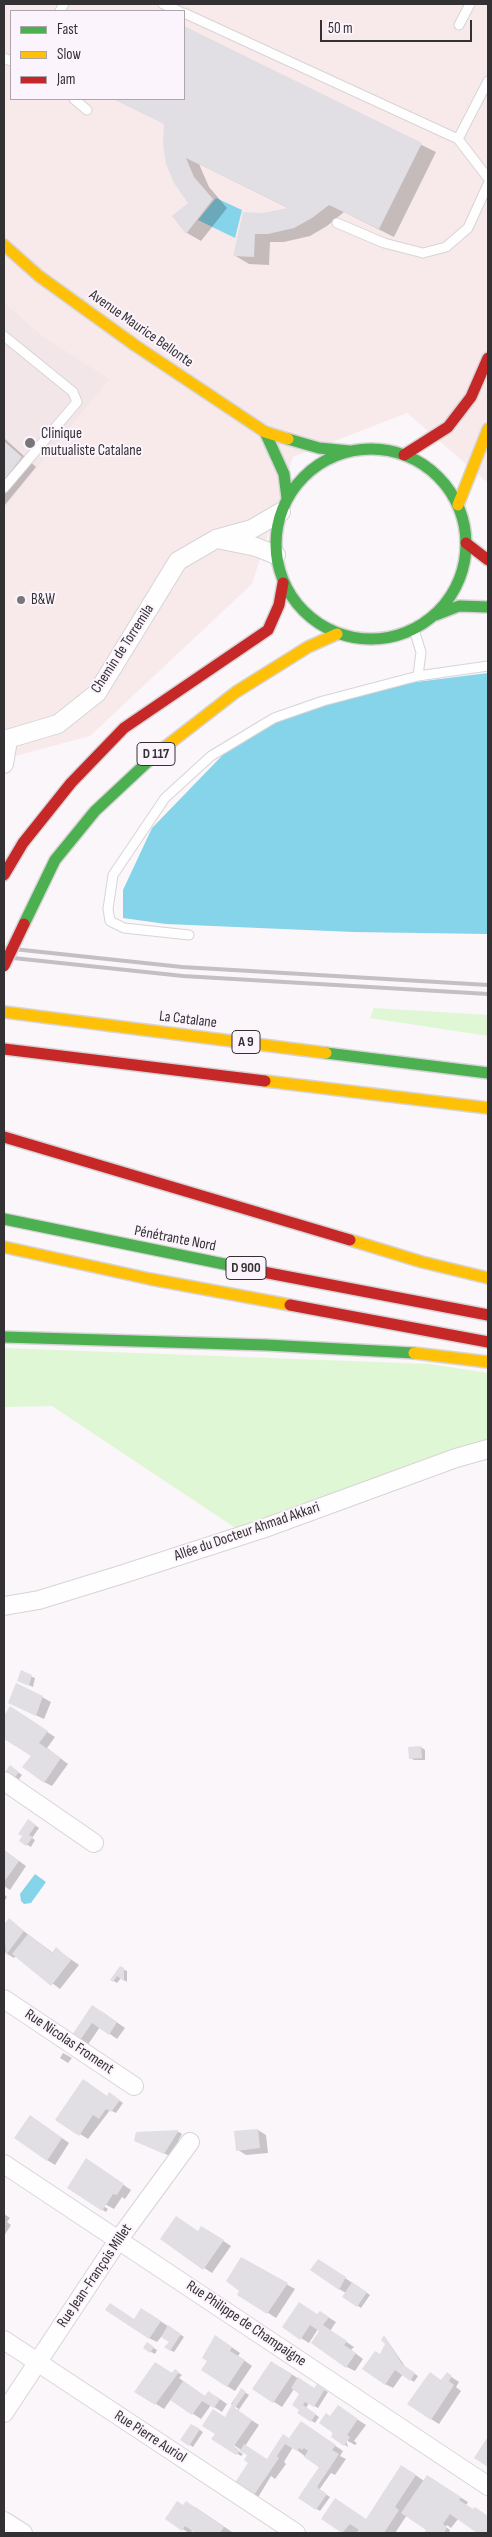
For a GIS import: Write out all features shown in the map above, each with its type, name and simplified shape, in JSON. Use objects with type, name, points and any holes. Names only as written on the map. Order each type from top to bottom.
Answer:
[{"type":"main road","name":"Avenue Maurice Bellonte","points":[[4,245],[39,276],[136,346],[265,432],[319,448],[349,451]]},
{"type":"main road","points":[[404,455],[448,427],[471,397],[488,358]]},
{"type":"main road","points":[[458,505],[488,430]]},
{"type":"main road","points":[[265,432],[284,474],[284,505],[276,533],[276,555],[283,583],[296,604],[309,616],[337,634],[363,640],[389,638],[414,630],[436,615],[459,606],[488,607]]},
{"type":"main road","points":[[284,505],[302,477],[324,461],[349,451],[377,449],[404,455],[433,472],[445,484],[458,505],[463,520],[466,544],[463,570],[453,594],[436,615]]},
{"type":"main road","points":[[466,544],[488,560]]},
{"type":"main road","name":"D 117","points":[[4,875],[23,843],[71,783],[124,728],[268,630],[279,605],[283,583]]},
{"type":"main road","name":"D 117","points":[[4,966],[55,860],[94,811],[155,755],[236,692],[308,647],[337,634]]},
{"type":"main road","name":"La Catalane","points":[[4,1012],[488,1074]]},
{"type":"main road","points":[[4,1049],[488,1108]]},
{"type":"main road","points":[[4,1137],[412,1259],[488,1278]]},
{"type":"main road","name":"Pénétrante Nord","points":[[4,1219],[156,1251],[488,1315]]},
{"type":"main road","name":"D 900","points":[[4,1247],[150,1279],[488,1342]]},
{"type":"main road","points":[[4,1337],[54,1340],[275,1345],[430,1354],[488,1362]]},
{"type":"street","name":"Chemin de Torremila","points":[[4,764],[6,740],[58,724],[97,693],[178,561],[216,539],[252,529],[284,505]]},
{"type":"street","points":[[216,539],[256,547],[276,555]]},
{"type":"street","name":"Allée du Docteur Ahmad Akkari","points":[[4,1606],[39,1600],[120,1576],[262,1529],[456,1458],[488,1450]]},
{"type":"street","points":[[4,1781],[94,1843]]},
{"type":"street","name":"Rue Nicolas Froment","points":[[4,1999],[134,2086]]},
{"type":"street","name":"Rue Jean-François Millet","points":[[4,2413],[119,2239],[190,2142]]},
{"type":"street","name":"Rue Philippe de Champaigne","points":[[4,2164],[488,2486]]},
{"type":"street","name":"Rue Pierre Auriol","points":[[4,2340],[296,2533]]},
{"type":"street","points":[[4,2520],[23,2533]]},
{"type":"lane","points":[[162,4],[177,10]]},
{"type":"lane","points":[[459,25],[470,4]]},
{"type":"lane","points":[[185,14],[458,139],[488,178]]},
{"type":"lane","points":[[458,139],[488,80]]},
{"type":"lane","points":[[75,100],[87,110]]},
{"type":"lane","points":[[337,223],[384,242],[423,253],[446,247],[468,228],[488,184]]},
{"type":"lane","points":[[4,336],[73,392],[77,402],[4,488]]},
{"type":"lane","points":[[414,630],[421,652],[418,676]]},
{"type":"lane","points":[[189,936],[124,928],[110,921],[108,909],[113,875],[165,798],[211,756],[274,718],[323,701],[418,676],[488,666]]},
{"type":"shaded area","points":[[4,4],[488,4],[488,483],[407,413],[293,457],[252,584],[90,736],[4,759]]},
{"type":"shaded area","name":"Clinique mutualiste Catalane","points":[[4,303],[41,335],[109,379],[4,508]]},
{"type":"green space","points":[[374,1008],[488,1015],[488,1036],[370,1018]]},
{"type":"green space","points":[[4,1348],[429,1364],[488,1373],[488,1442],[454,1451],[360,1483],[237,1529],[52,1406],[4,1407]]},
{"type":"water","points":[[216,198],[242,210],[235,238],[198,220]]},
{"type":"water","points":[[488,673],[488,934],[353,932],[166,924],[123,918],[123,890],[152,828],[246,731],[376,687]]},
{"type":"water","points":[[35,1874],[46,1882],[31,1903],[24,1904],[21,1901],[20,1894]]},
{"type":"building","points":[[185,26],[422,143],[379,229],[329,205],[312,218],[294,228],[268,234],[255,234],[254,257],[233,256],[243,212],[262,213],[288,208],[186,158],[194,177],[213,199],[186,234],[172,216],[188,203],[174,183],[166,164],[163,144],[164,124],[115,100],[185,100]]},
{"type":"building","points":[[4,441],[22,457],[4,480]]},
{"type":"building","points":[[21,1670],[32,1675],[29,1686],[17,1681]]},
{"type":"building","points":[[16,1683],[43,1696],[36,1716],[8,1703]]},
{"type":"building","points":[[10,1706],[48,1731],[39,1743],[61,1758],[44,1783],[22,1767],[31,1756],[4,1739],[4,1716]]},
{"type":"building","points":[[421,1746],[422,1758],[409,1759],[408,1747]]},
{"type":"building","points":[[10,1765],[19,1772],[12,1781],[4,1774]]},
{"type":"building","points":[[28,1819],[36,1825],[29,1835],[33,1837],[26,1846],[19,1841],[22,1836],[18,1834]]},
{"type":"building","points":[[4,1850],[19,1861],[4,1882]]},
{"type":"building","points":[[9,1918],[24,1931],[6,1955],[4,1925]]},
{"type":"building","points":[[28,1934],[52,1953],[56,1947],[71,1960],[51,1986],[12,1954]]},
{"type":"building","points":[[120,1966],[124,1968],[124,1981],[117,1976],[113,1982],[110,1980]]},
{"type":"building","points":[[92,2005],[117,2022],[109,2035],[92,2023],[78,2043],[70,2038]]},
{"type":"building","points":[[83,2079],[107,2096],[109,2092],[120,2100],[111,2112],[106,2109],[99,2119],[93,2115],[79,2136],[55,2120]]},
{"type":"building","points":[[30,2115],[62,2138],[47,2161],[14,2138]]},
{"type":"building","points":[[258,2129],[260,2148],[236,2151],[234,2131]]},
{"type":"building","points":[[179,2130],[164,2154],[134,2141],[136,2132]]},
{"type":"building","points":[[86,2158],[124,2184],[117,2195],[113,2194],[102,2211],[67,2188]]},
{"type":"building","points":[[176,2216],[198,2231],[201,2226],[224,2240],[203,2270],[160,2239]]},
{"type":"building","points":[[241,2257],[288,2283],[267,2314],[237,2295],[239,2291],[226,2281]]},
{"type":"building","points":[[318,2259],[346,2277],[339,2290],[310,2270]]},
{"type":"building","points":[[352,2282],[367,2292],[357,2307],[342,2297]]},
{"type":"building","points":[[299,2302],[317,2314],[320,2311],[329,2317],[323,2325],[347,2341],[344,2345],[356,2353],[346,2368],[311,2343],[319,2331],[310,2325],[300,2340],[282,2327]]},
{"type":"building","points":[[110,2303],[134,2319],[141,2308],[161,2321],[149,2339],[105,2310]]},
{"type":"building","points":[[168,2325],[181,2334],[170,2351],[164,2347],[169,2342],[161,2337]]},
{"type":"building","points":[[215,2335],[232,2347],[230,2351],[245,2360],[227,2387],[201,2370],[207,2361],[202,2358]]},
{"type":"building","points":[[384,2335],[402,2364],[415,2373],[410,2381],[395,2370],[385,2385],[362,2369],[375,2351],[380,2354],[385,2344],[381,2340]]},
{"type":"building","points":[[147,2342],[154,2347],[150,2353],[143,2348]]},
{"type":"building","points":[[271,2361],[292,2375],[273,2403],[252,2389]]},
{"type":"building","points":[[155,2362],[172,2373],[175,2369],[179,2372],[155,2405],[134,2392]]},
{"type":"building","points":[[430,2372],[441,2380],[447,2372],[452,2376],[449,2381],[454,2385],[431,2420],[407,2404]]},
{"type":"building","points":[[298,2377],[314,2388],[317,2384],[325,2389],[314,2407],[305,2402],[303,2405],[316,2414],[311,2422],[297,2413],[299,2410],[292,2405],[299,2394],[291,2388]]},
{"type":"building","points":[[183,2381],[205,2396],[208,2391],[220,2399],[214,2408],[202,2401],[192,2415],[170,2400]]},
{"type":"building","points":[[241,2388],[246,2392],[235,2408],[252,2420],[234,2446],[240,2451],[236,2455],[211,2439],[215,2434],[202,2426],[213,2409],[225,2417]]},
{"type":"building","points":[[338,2405],[358,2419],[347,2435],[350,2437],[344,2446],[331,2437],[333,2433],[319,2423],[326,2413],[330,2416]]},
{"type":"building","points":[[301,2421],[336,2445],[332,2450],[339,2454],[317,2487],[327,2494],[316,2510],[298,2498],[319,2467],[304,2457],[308,2451],[304,2448],[302,2450],[299,2448],[297,2451],[285,2444],[277,2456],[279,2458],[252,2498],[232,2487],[248,2463],[244,2460],[247,2455],[240,2451],[244,2444],[267,2459],[283,2434],[289,2438]]},
{"type":"building","points":[[191,2424],[200,2429],[189,2446],[180,2440]]},
{"type":"building","points":[[488,2439],[488,2467],[474,2458]]},
{"type":"building","points":[[401,2465],[416,2475],[395,2507],[399,2510],[384,2533],[356,2533],[359,2530],[350,2524],[342,2533],[321,2519],[335,2498],[366,2519]]},
{"type":"building","points":[[427,2475],[461,2497],[459,2500],[473,2509],[475,2507],[488,2516],[488,2533],[477,2533],[450,2514],[443,2524],[447,2527],[444,2533],[424,2533],[426,2530],[401,2513]]},
{"type":"building","points":[[177,2501],[183,2505],[186,2501],[224,2527],[220,2533],[195,2533],[185,2526],[182,2531],[165,2519]]},
{"type":"railway","points":[[4,948],[182,967],[488,985]]},
{"type":"railway","points":[[4,957],[183,976],[488,994]]},
{"type":"traffic: fast","points":[[265,432],[284,474],[287,498]]},
{"type":"traffic: fast","points":[[288,439],[319,448],[349,451]]},
{"type":"traffic: fast","points":[[362,449],[380,449],[399,453],[416,460],[431,470],[445,484],[455,499],[462,516],[466,544],[462,572],[455,589],[445,604],[431,618],[416,628],[399,635],[380,639],[362,639],[343,635],[326,628],[311,618],[297,604],[287,589],[280,572],[276,553],[276,535],[280,516],[287,499],[297,484],[311,470],[326,460],[343,453],[362,449]]},
{"type":"traffic: fast","points":[[436,615],[459,606],[488,607]]},
{"type":"traffic: fast","points":[[24,924],[55,860],[95,811],[156,754]]},
{"type":"traffic: fast","points":[[326,1053],[488,1073]]},
{"type":"traffic: fast","points":[[4,1219],[263,1272]]},
{"type":"traffic: fast","points":[[4,1337],[266,1345],[414,1353]]},
{"type":"traffic: slow","points":[[4,245],[39,276],[136,346],[265,432],[288,439]]},
{"type":"traffic: slow","points":[[458,505],[488,429]]},
{"type":"traffic: slow","points":[[156,754],[236,692],[308,647],[337,634]]},
{"type":"traffic: slow","points":[[4,1012],[326,1053]]},
{"type":"traffic: slow","points":[[265,1081],[488,1108]]},
{"type":"traffic: slow","points":[[350,1240],[422,1262],[488,1278]]},
{"type":"traffic: slow","points":[[4,1247],[150,1279],[290,1305]]},
{"type":"traffic: slow","points":[[414,1353],[488,1362]]},
{"type":"traffic: jam","points":[[404,455],[448,427],[471,397],[488,358]]},
{"type":"traffic: jam","points":[[466,543],[488,560]]},
{"type":"traffic: jam","points":[[4,875],[23,843],[71,783],[124,728],[268,630],[279,605],[283,583]]},
{"type":"traffic: jam","points":[[4,966],[24,924]]},
{"type":"traffic: jam","points":[[4,1049],[265,1081]]},
{"type":"traffic: jam","points":[[4,1137],[350,1240]]},
{"type":"traffic: jam","points":[[263,1272],[488,1315]]},
{"type":"traffic: jam","points":[[290,1305],[488,1342]]},
{"type":"place","name":"Clinique mutualiste Catalane","points":[[30,443]]},
{"type":"place","name":"B&W","points":[[21,600]]}]
